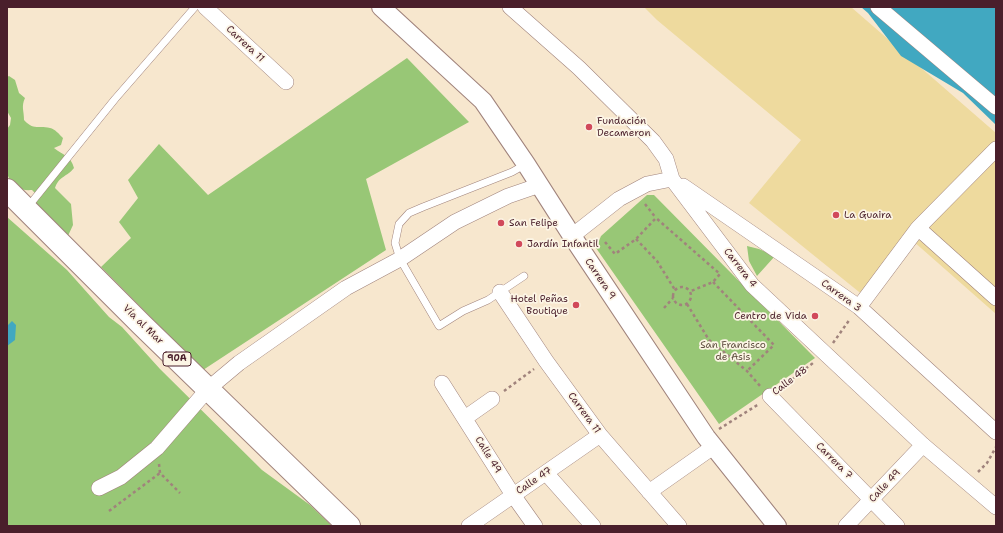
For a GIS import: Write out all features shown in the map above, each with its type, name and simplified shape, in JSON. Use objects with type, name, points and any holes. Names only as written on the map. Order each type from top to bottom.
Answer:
[{"type":"highway","name":"Vía al Mar","points":[[7,190],[348,526]]},
{"type":"street","name":"Carrera 11","points":[[205,7],[286,82]]},
{"type":"street","name":"Carrera 9","points":[[381,7],[483,101],[709,442],[777,526]]},
{"type":"street","name":"Carrera 4","points":[[510,7],[579,68],[653,141],[666,159],[672,179],[752,285],[923,445],[996,507]]},
{"type":"street","points":[[878,7],[996,107]]},
{"type":"street","points":[[858,307],[918,228],[996,149]]},
{"type":"street","points":[[572,236],[619,199],[647,184],[672,179]]},
{"type":"street","name":"Carrera 3","points":[[672,179],[858,307],[996,432]]},
{"type":"street","points":[[99,488],[121,477],[157,448],[208,389],[239,363],[346,288],[400,259],[455,222],[508,196],[540,185]]},
{"type":"street","points":[[918,228],[996,298]]},
{"type":"street","name":"Carrera 11","points":[[500,292],[546,360],[600,435],[679,526]]},
{"type":"street","name":"Calle 49","points":[[442,383],[513,495],[535,526]]},
{"type":"street","name":"Carrera 7","points":[[770,396],[897,526]]},
{"type":"street","points":[[465,418],[492,399]]},
{"type":"street","name":"Calle 47","points":[[469,526],[600,435]]},
{"type":"street","points":[[649,492],[709,442]]},
{"type":"street","name":"Calle 49","points":[[846,526],[923,445]]},
{"type":"street","points":[[546,473],[593,526]]},
{"type":"lane","points":[[26,210],[115,99],[195,7]]},
{"type":"lane","points":[[524,276],[488,300],[439,326],[400,259],[395,243],[399,224],[410,213],[512,172],[526,164]]},
{"type":"path","points":[[645,204],[656,218],[720,274],[713,282],[691,291]]},
{"type":"path","points":[[605,242],[615,254],[636,239],[656,218]]},
{"type":"path","points":[[636,239],[657,261],[675,290]]},
{"type":"path","points":[[713,282],[774,345],[747,371]]},
{"type":"path","points":[[664,308],[673,298],[675,290],[679,286],[685,286],[691,291],[692,298],[687,304],[681,305],[673,298]]},
{"type":"path","points":[[687,304],[709,340],[747,371],[770,396]]},
{"type":"path","name":"Calle 48","points":[[709,442],[825,354],[858,307]]},
{"type":"path","points":[[492,399],[546,360]]},
{"type":"path","points":[[968,483],[987,463],[996,446]]},
{"type":"path","points":[[157,448],[160,472],[180,494]]},
{"type":"path","points":[[109,510],[160,472]]},
{"type":"green space","points":[[407,58],[469,122],[366,179],[386,250],[203,370],[101,267],[131,238],[119,222],[138,198],[128,180],[159,144],[208,195]]},
{"type":"green space","points":[[9,76],[15,80],[19,93],[25,98],[23,106],[24,120],[33,127],[46,127],[54,129],[63,138],[61,145],[54,148],[69,158],[73,164],[74,168],[59,181],[55,188],[71,204],[73,225],[67,238],[32,201],[37,195],[32,190],[17,188],[8,176],[6,161],[7,129],[10,125],[11,118],[7,111],[7,77]]},
{"type":"green space","name":"San Francisco de Asis","points":[[647,195],[654,195],[815,358],[719,424],[596,248],[601,236]]},
{"type":"green space","points":[[7,217],[67,270],[109,317],[122,327],[160,369],[262,470],[310,505],[332,526],[7,526]]},
{"type":"green space","points":[[747,246],[759,249],[775,256],[757,276],[749,261]]},
{"type":"sand","points":[[644,7],[851,7],[996,133],[996,314],[913,241],[869,300],[749,203],[801,140],[657,20]]},
{"type":"water","points":[[861,7],[996,7],[996,125],[963,93],[901,56],[868,13]]},
{"type":"water","points":[[12,321],[16,325],[15,340],[7,346],[7,326]]},
{"type":"place","name":"Fundación Decameron","points":[[589,127]]},
{"type":"place","name":"La Guaira","points":[[836,215]]},
{"type":"place","name":"San Felipe","points":[[501,223]]},
{"type":"place","name":"Jardín Infantil","points":[[519,244]]},
{"type":"place","name":"Hotel Peñas Boutique","points":[[576,305]]},
{"type":"place","name":"Centro de Vida","points":[[815,316]]}]
